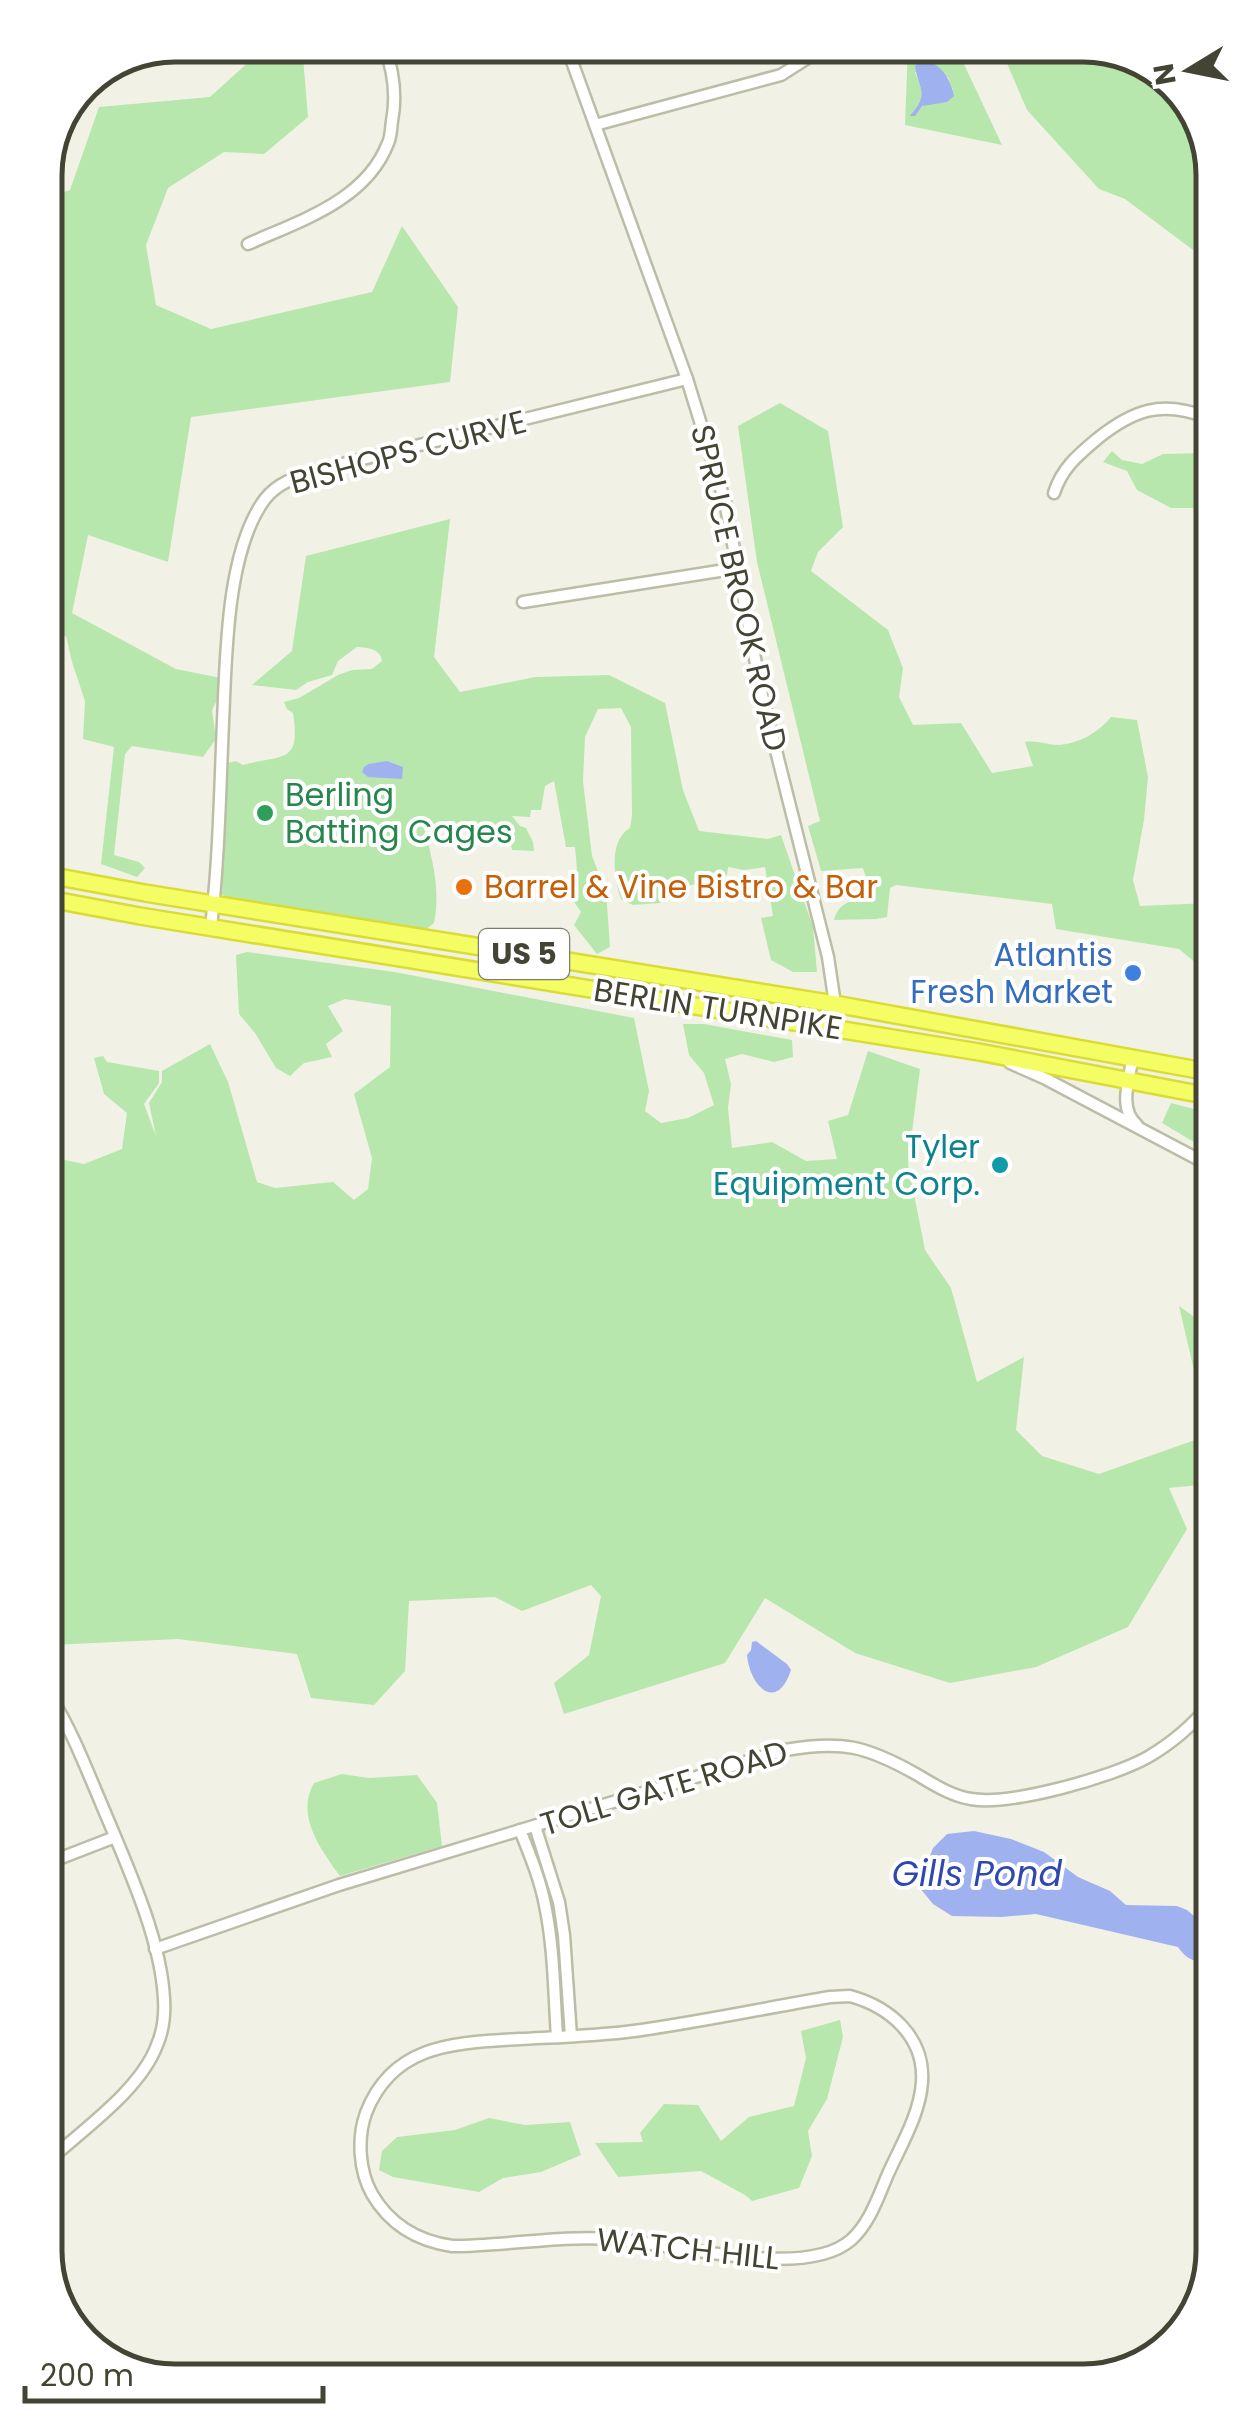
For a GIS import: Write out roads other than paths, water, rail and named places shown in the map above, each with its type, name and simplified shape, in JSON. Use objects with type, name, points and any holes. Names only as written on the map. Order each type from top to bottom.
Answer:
[{"type":"highway","name":"BERLIN TURNPIKE","points":[[63,879],[835,1004],[1196,1070]]},
{"type":"highway","name":"BERLIN TURNPIKE","points":[[63,902],[834,1027],[1196,1093]]},
{"type":"street","points":[[248,244],[335,204],[367,178],[388,143],[395,104],[391,63]]},
{"type":"street","name":"SPRUCE BROOK ROAD","points":[[573,63],[687,380],[724,502],[762,695],[823,935],[835,1004],[834,1027]]},
{"type":"street","points":[[596,125],[781,75],[801,63]]},
{"type":"street","name":"BISHOPS CURVE","points":[[210,928],[230,619],[248,533],[265,499],[286,482],[318,470],[687,380]]},
{"type":"street","points":[[1054,493],[1062,473],[1078,455],[1126,418],[1156,408],[1196,414]]},
{"type":"street","points":[[523,602],[738,568]]},
{"type":"street","points":[[979,1052],[1046,1079],[1196,1158]]},
{"type":"street","points":[[1132,1057],[1126,1109],[1129,1118],[1146,1131]]},
{"type":"street","name":"TOLL GATE ROAD","points":[[156,1949],[338,1885],[785,1750],[819,1745],[855,1746],[880,1754],[944,1790],[971,1799],[1000,1800],[1106,1774],[1145,1758],[1178,1738],[1196,1719]]},
{"type":"street","points":[[63,1721],[115,1837],[156,1949],[164,2001],[158,2045],[140,2076],[63,2148]]},
{"type":"street","points":[[535,1826],[564,1935],[570,2036]]},
{"type":"street","points":[[520,1830],[545,1904],[557,2037]]},
{"type":"street","points":[[63,1857],[115,1837]]},
{"type":"street","points":[[536,1871],[549,1868]]},
{"type":"street","points":[[552,1970],[566,1968]]},
{"type":"street","name":"WATCH HILL","points":[[850,1996],[868,2001],[898,2020],[916,2047],[922,2080],[914,2116],[860,2232],[847,2244],[814,2258],[763,2258],[609,2238],[452,2246],[433,2243],[396,2224],[366,2183],[361,2152],[364,2120],[384,2082],[408,2061],[438,2047],[557,2037],[634,2031],[850,1996]]},
{"type":"water","points":[[934,64],[944,72],[954,96],[947,102],[922,106],[915,116],[910,116],[922,92],[915,66]]},
{"type":"water","points":[[387,761],[403,767],[402,779],[368,777],[362,772],[369,764]]},
{"type":"water","points":[[756,1641],[791,1670],[785,1683],[772,1693],[759,1685],[749,1667],[747,1655]]},
{"type":"water","name":"Gills Pond","points":[[974,1831],[1011,1839],[1044,1852],[1078,1877],[1110,1891],[1126,1905],[1177,1906],[1187,1910],[1196,1918],[1196,1960],[1178,1947],[1036,1914],[952,1916],[933,1904],[919,1887],[933,1848],[947,1834]]},
{"type":"place","name":"Berling Batting Cages","points":[[265,813]]},
{"type":"place","name":"Barrel & Vine Bistro & Bar","points":[[464,887]]},
{"type":"place","name":"Atlantis Fresh Market","points":[[1133,973]]},
{"type":"place","name":"Tyler Equipment Corp.","points":[[1000,1165]]}]
